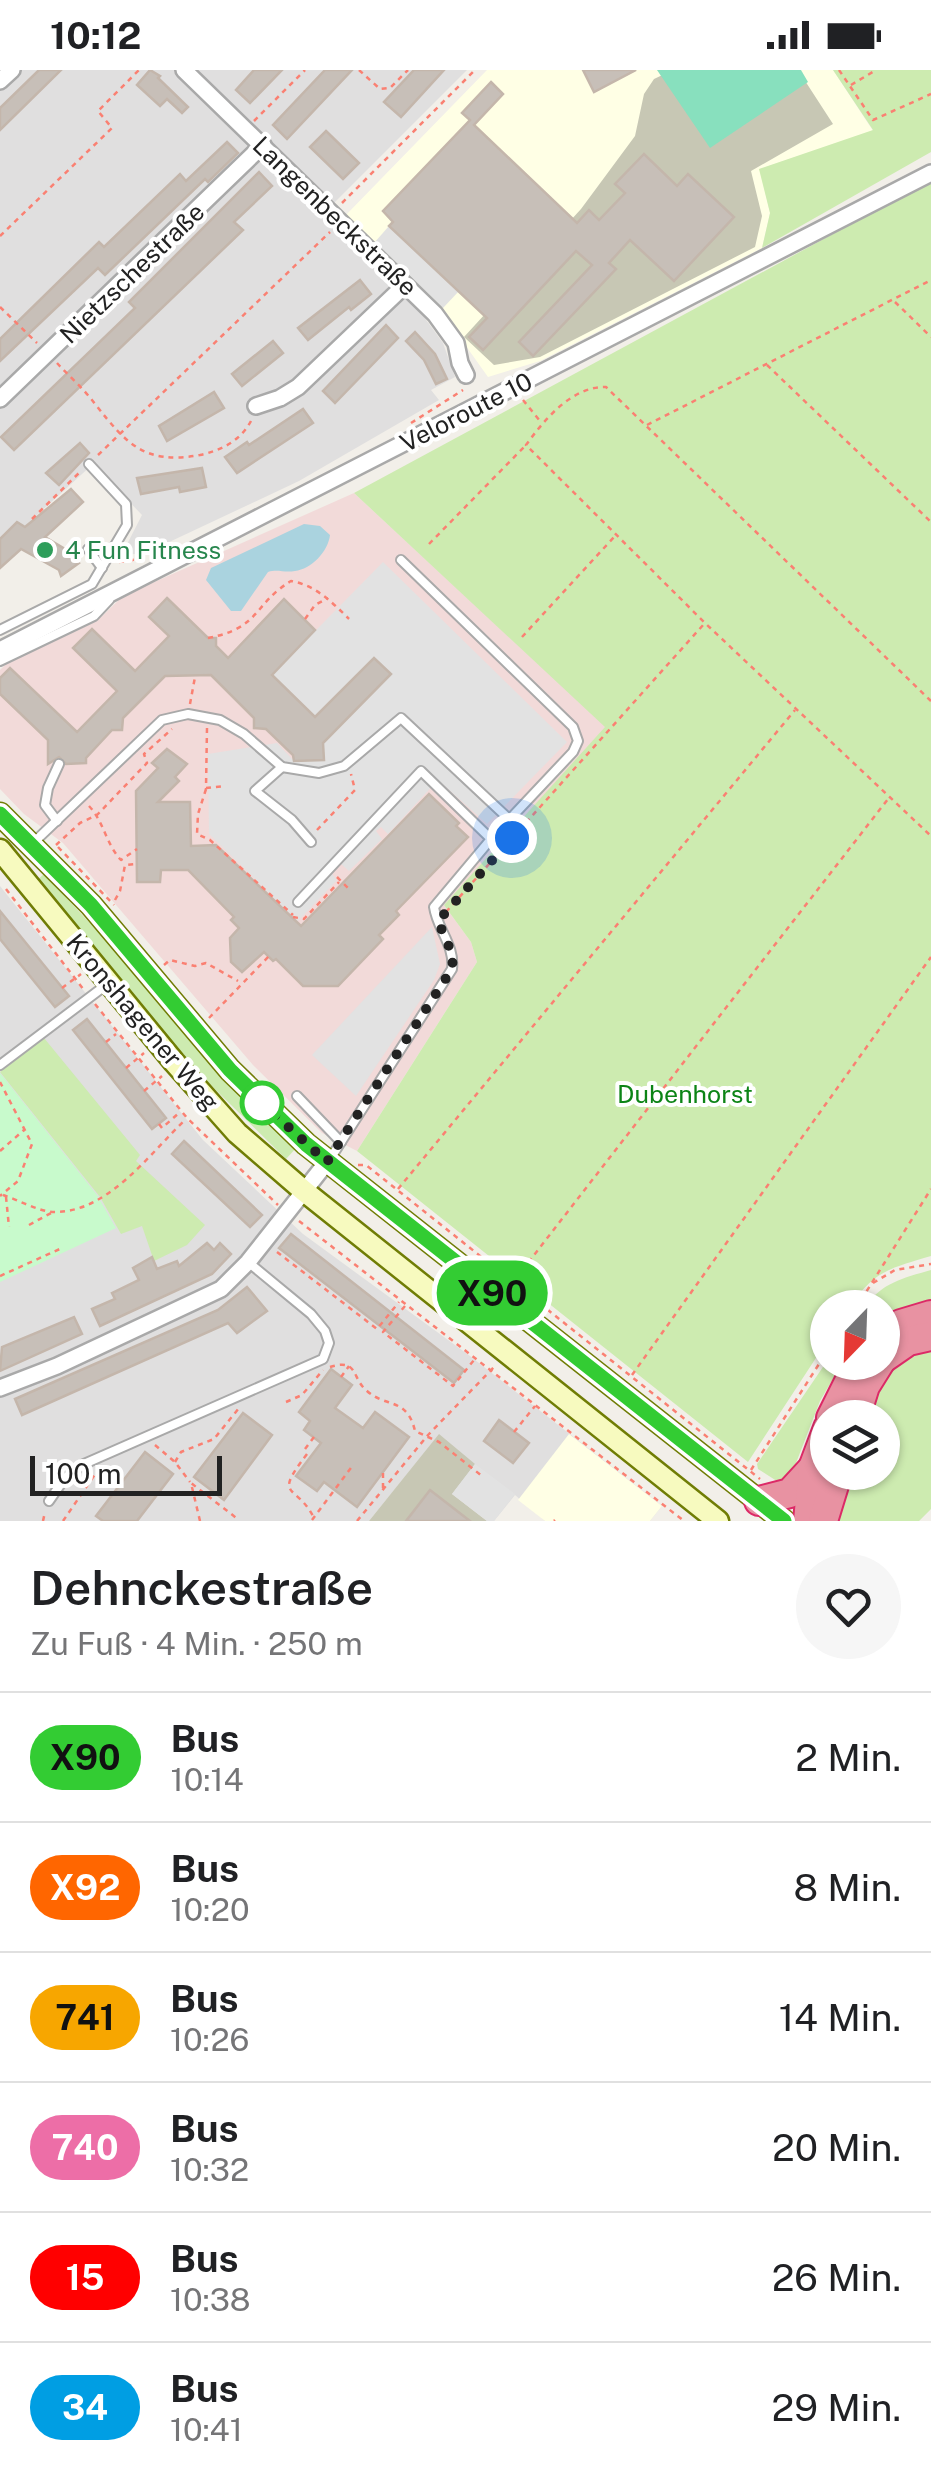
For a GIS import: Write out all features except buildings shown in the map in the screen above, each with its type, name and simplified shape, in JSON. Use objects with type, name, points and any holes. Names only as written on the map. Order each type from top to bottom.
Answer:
[{"type":"highway","points":[[900,1325],[931,1315]]},
{"type":"highway","points":[[900,1347],[931,1336]]},
{"type":"highway","points":[[759,1501],[790,1493],[810,1480]]},
{"type":"highway","points":[[808,1521],[819,1490]]},
{"type":"highway","points":[[824,1521],[825,1490]]},
{"type":"main road","name":"Kronshagener Weg","points":[[0,814],[91,905],[230,1070],[327,1162],[500,1300],[626,1384],[784,1521]]},
{"type":"main road","name":"Kronshagener Weg","points":[[3,858],[237,1132],[325,1208],[718,1521]]},
{"type":"street","points":[[0,81],[12,70]]},
{"type":"street","name":"Langenbeckstraße","points":[[184,70],[451,332],[466,375]]},
{"type":"street","name":"Nietzschestraße","points":[[0,400],[263,145]]},
{"type":"street","name":"Veloroute 10","points":[[0,650],[931,173]]},
{"type":"street","points":[[256,406],[298,387],[405,284]]},
{"type":"street","points":[[3,858],[31,846]]},
{"type":"street","points":[[0,1388],[221,1290],[327,1162]]},
{"type":"lane","points":[[0,630],[92,584],[127,526],[126,504],[88,464]]},
{"type":"lane","points":[[88,549],[102,568]]},
{"type":"lane","points":[[327,1162],[452,969],[453,956],[434,906],[491,839],[560,768],[578,741],[573,727],[400,560]]},
{"type":"lane","points":[[0,661],[94,616],[118,589]]},
{"type":"lane","points":[[31,846],[162,720],[188,714],[229,723],[282,767],[319,773],[344,766],[401,718],[509,820]]},
{"type":"lane","points":[[550,757],[560,768]]},
{"type":"lane","points":[[56,821],[45,805],[59,764]]},
{"type":"lane","points":[[282,767],[256,791],[292,820],[311,842]]},
{"type":"lane","points":[[298,902],[421,771],[491,839]]},
{"type":"lane","points":[[0,1065],[109,982]]},
{"type":"lane","points":[[297,1096],[341,1142]]},
{"type":"lane","points":[[48,1501],[74,1470],[100,1462],[160,1430],[316,1363],[328,1349],[328,1337],[311,1314],[248,1262]]},
{"type":"path","points":[[0,236],[112,128],[98,111],[138,70]]},
{"type":"path","points":[[246,129],[304,70]]},
{"type":"path","points":[[360,70],[380,89],[390,88],[408,70]]},
{"type":"path","points":[[32,518],[338,217],[475,70]]},
{"type":"path","points":[[839,70],[874,120],[931,94]]},
{"type":"path","points":[[850,86],[876,70]]},
{"type":"path","points":[[646,426],[931,280]]},
{"type":"path","points":[[894,300],[931,337]]},
{"type":"path","points":[[0,307],[92,400],[118,435],[144,452],[182,458],[221,451],[245,432],[256,406]]},
{"type":"path","points":[[766,365],[931,522]]},
{"type":"path","points":[[429,544],[564,403],[595,386],[606,387],[931,701]]},
{"type":"path","points":[[513,388],[542,423]]},
{"type":"path","points":[[526,445],[706,623],[931,836]]},
{"type":"path","points":[[522,637],[616,534]]},
{"type":"path","points":[[208,638],[240,630],[276,590],[291,581],[303,583],[328,598],[349,619]]},
{"type":"path","points":[[305,619],[315,605],[328,598]]},
{"type":"path","points":[[438,921],[706,623]]},
{"type":"path","points":[[192,695],[195,676]]},
{"type":"path","points":[[397,1190],[796,709]]},
{"type":"path","points":[[56,846],[80,823],[97,815],[146,763],[144,754],[177,725]]},
{"type":"path","points":[[207,726],[206,788],[197,834],[210,840],[293,916],[304,919],[340,881]]},
{"type":"path","points":[[311,842],[319,826],[355,790],[351,771],[344,766]]},
{"type":"path","points":[[206,788],[225,786]]},
{"type":"path","points":[[80,797],[97,815],[111,849],[125,865],[120,891],[113,902]]},
{"type":"path","points":[[500,1300],[889,798]]},
{"type":"path","points":[[121,860],[137,848]]},
{"type":"path","points":[[125,865],[137,864]]},
{"type":"path","points":[[6,889],[187,1118],[282,1208]]},
{"type":"path","points":[[208,1020],[271,954]]},
{"type":"path","points":[[626,1384],[931,957]]},
{"type":"path","points":[[163,966],[170,960],[195,966],[206,963],[241,982]]},
{"type":"path","points":[[62,988],[85,972]]},
{"type":"path","points":[[106,1042],[126,1022]]},
{"type":"path","points":[[126,1068],[148,1049]]},
{"type":"path","points":[[144,1091],[167,1072]]},
{"type":"path","points":[[0,1082],[32,1144],[18,1181],[3,1196]]},
{"type":"path","points":[[159,1124],[162,1128],[182,1111]]},
{"type":"path","points":[[29,1225],[52,1212],[88,1206],[120,1182],[187,1118]]},
{"type":"path","points":[[204,1135],[214,1126]]},
{"type":"path","points":[[1,1148],[25,1129]]},
{"type":"path","points":[[0,1137],[1,1148]]},
{"type":"path","points":[[223,1155],[232,1145]]},
{"type":"path","points":[[346,1178],[356,1164],[366,1165],[513,1281],[626,1384],[750,1471],[810,1378]]},
{"type":"path","points":[[264,1193],[274,1182]]},
{"type":"path","points":[[868,1290],[931,1190]]},
{"type":"path","points":[[3,1196],[52,1212]]},
{"type":"path","points":[[3,1196],[9,1226]]},
{"type":"path","points":[[309,1229],[325,1208]]},
{"type":"path","points":[[296,1219],[684,1521]]},
{"type":"path","points":[[264,1241],[378,1329],[400,1302]]},
{"type":"path","points":[[0,1276],[62,1248]]},
{"type":"path","points":[[872,1284],[895,1270],[931,1264]]},
{"type":"path","points":[[405,1306],[383,1332],[453,1386],[475,1359]]},
{"type":"path","points":[[357,1521],[428,1435],[508,1354]]},
{"type":"path","points":[[341,1377],[349,1366]]},
{"type":"path","points":[[286,1402],[302,1395],[324,1370],[349,1366],[367,1391],[401,1407],[412,1418],[415,1431],[428,1435],[482,1476]]},
{"type":"path","points":[[175,1462],[181,1452],[214,1439],[239,1409],[236,1397]]},
{"type":"path","points":[[514,1432],[536,1406]]},
{"type":"path","points":[[145,1437],[175,1462],[191,1483],[239,1521]]},
{"type":"path","points":[[314,1437],[288,1484],[291,1494],[314,1518],[323,1520]]},
{"type":"path","points":[[214,1439],[220,1443]]},
{"type":"path","points":[[63,1521],[100,1462],[122,1482]]},
{"type":"path","points":[[314,1518],[353,1466]]},
{"type":"path","points":[[383,1472],[383,1490]]},
{"type":"path","points":[[191,1483],[200,1521]]},
{"type":"shaded area","points":[[0,70],[467,70],[322,215],[408,295],[443,343],[455,377],[431,390],[439,400],[299,481],[148,552],[121,556],[142,515],[93,464],[25,526],[17,523],[0,539]]},
{"type":"shaded area","points":[[487,70],[833,70],[873,131],[760,169],[770,213],[762,248],[540,361],[488,377],[446,318],[344,217]]},
{"type":"shaded area","points":[[673,70],[798,70],[833,124],[751,171],[762,216],[755,247],[540,357],[494,365],[464,337],[581,209],[635,136],[644,94],[654,79]]},
{"type":"shaded area","points":[[389,226],[459,291],[443,308],[375,242]]},
{"type":"shaded area","points":[[354,493],[606,727],[444,905],[471,942],[477,962],[357,1151],[322,1133],[253,1065],[63,843],[24,814],[0,789],[0,670],[6,664],[97,621],[123,596]]},
{"type":"shaded area","points":[[383,562],[567,742],[487,824],[438,780],[388,834],[381,827],[376,831],[382,839],[349,871],[341,864],[332,874],[337,880],[298,921],[209,834],[208,754],[277,743],[294,761],[324,760],[323,743],[391,674],[373,658],[315,717],[272,675]]},
{"type":"shaded area","points":[[0,886],[203,1140],[303,1234],[470,1356],[662,1506],[650,1521],[545,1521],[515,1495],[494,1521],[487,1521],[452,1494],[439,1435],[369,1521],[0,1521]]},
{"type":"shaded area","points":[[432,927],[440,964],[434,980],[356,1096],[312,1055]]},
{"type":"shaded area","points":[[439,1434],[475,1464],[452,1494],[487,1521],[369,1521]]},
{"type":"shaded area","points":[[569,1434],[662,1506],[650,1521],[545,1521],[518,1500]]},
{"type":"shaded area","points":[[475,1464],[515,1494],[494,1521],[487,1521],[452,1494]]},
{"type":"green space","points":[[657,70],[801,70],[808,82],[710,148]]},
{"type":"green space","points":[[833,70],[931,70],[931,152],[762,248],[770,213],[759,169],[873,130]]},
{"type":"green space","name":"Dubenhorst","points":[[931,181],[931,1256],[884,1272],[864,1290],[810,1290],[810,1367],[748,1462],[357,1151],[477,962],[471,942],[444,905],[605,727],[354,493]]},
{"type":"green space","points":[[44,874],[298,1146],[286,1159],[176,1051],[36,881]]},
{"type":"green space","points":[[44,1038],[140,1155],[136,1161],[205,1225],[187,1245],[154,1261],[142,1226],[121,1234],[100,1197],[0,1072]]},
{"type":"green space","points":[[0,1073],[97,1195],[116,1228],[0,1282]]},
{"type":"green space","points":[[931,1270],[931,1302],[900,1310],[900,1290],[882,1290]]},
{"type":"green space","points":[[931,1341],[931,1509],[919,1521],[829,1521],[838,1490],[900,1490],[900,1400],[867,1400],[875,1380],[900,1380],[900,1358]]},
{"type":"green space","points":[[814,1380],[832,1380],[821,1400],[810,1400],[810,1427],[791,1476],[783,1485],[758,1469],[757,1464]]},
{"type":"water","points":[[304,524],[320,526],[330,535],[322,553],[301,570],[268,572],[241,611],[231,611],[206,580],[211,568]]},
{"type":"bus line","name":"X90","points":[[0,814],[91,905],[230,1070],[306,1144],[784,1521]]},
{"type":"place","name":"4 Fun Fitness","points":[[45,550]]},
{"type":"route","points":[[262,1103],[327,1162],[452,969],[453,956],[438,921],[512,838]]}]
